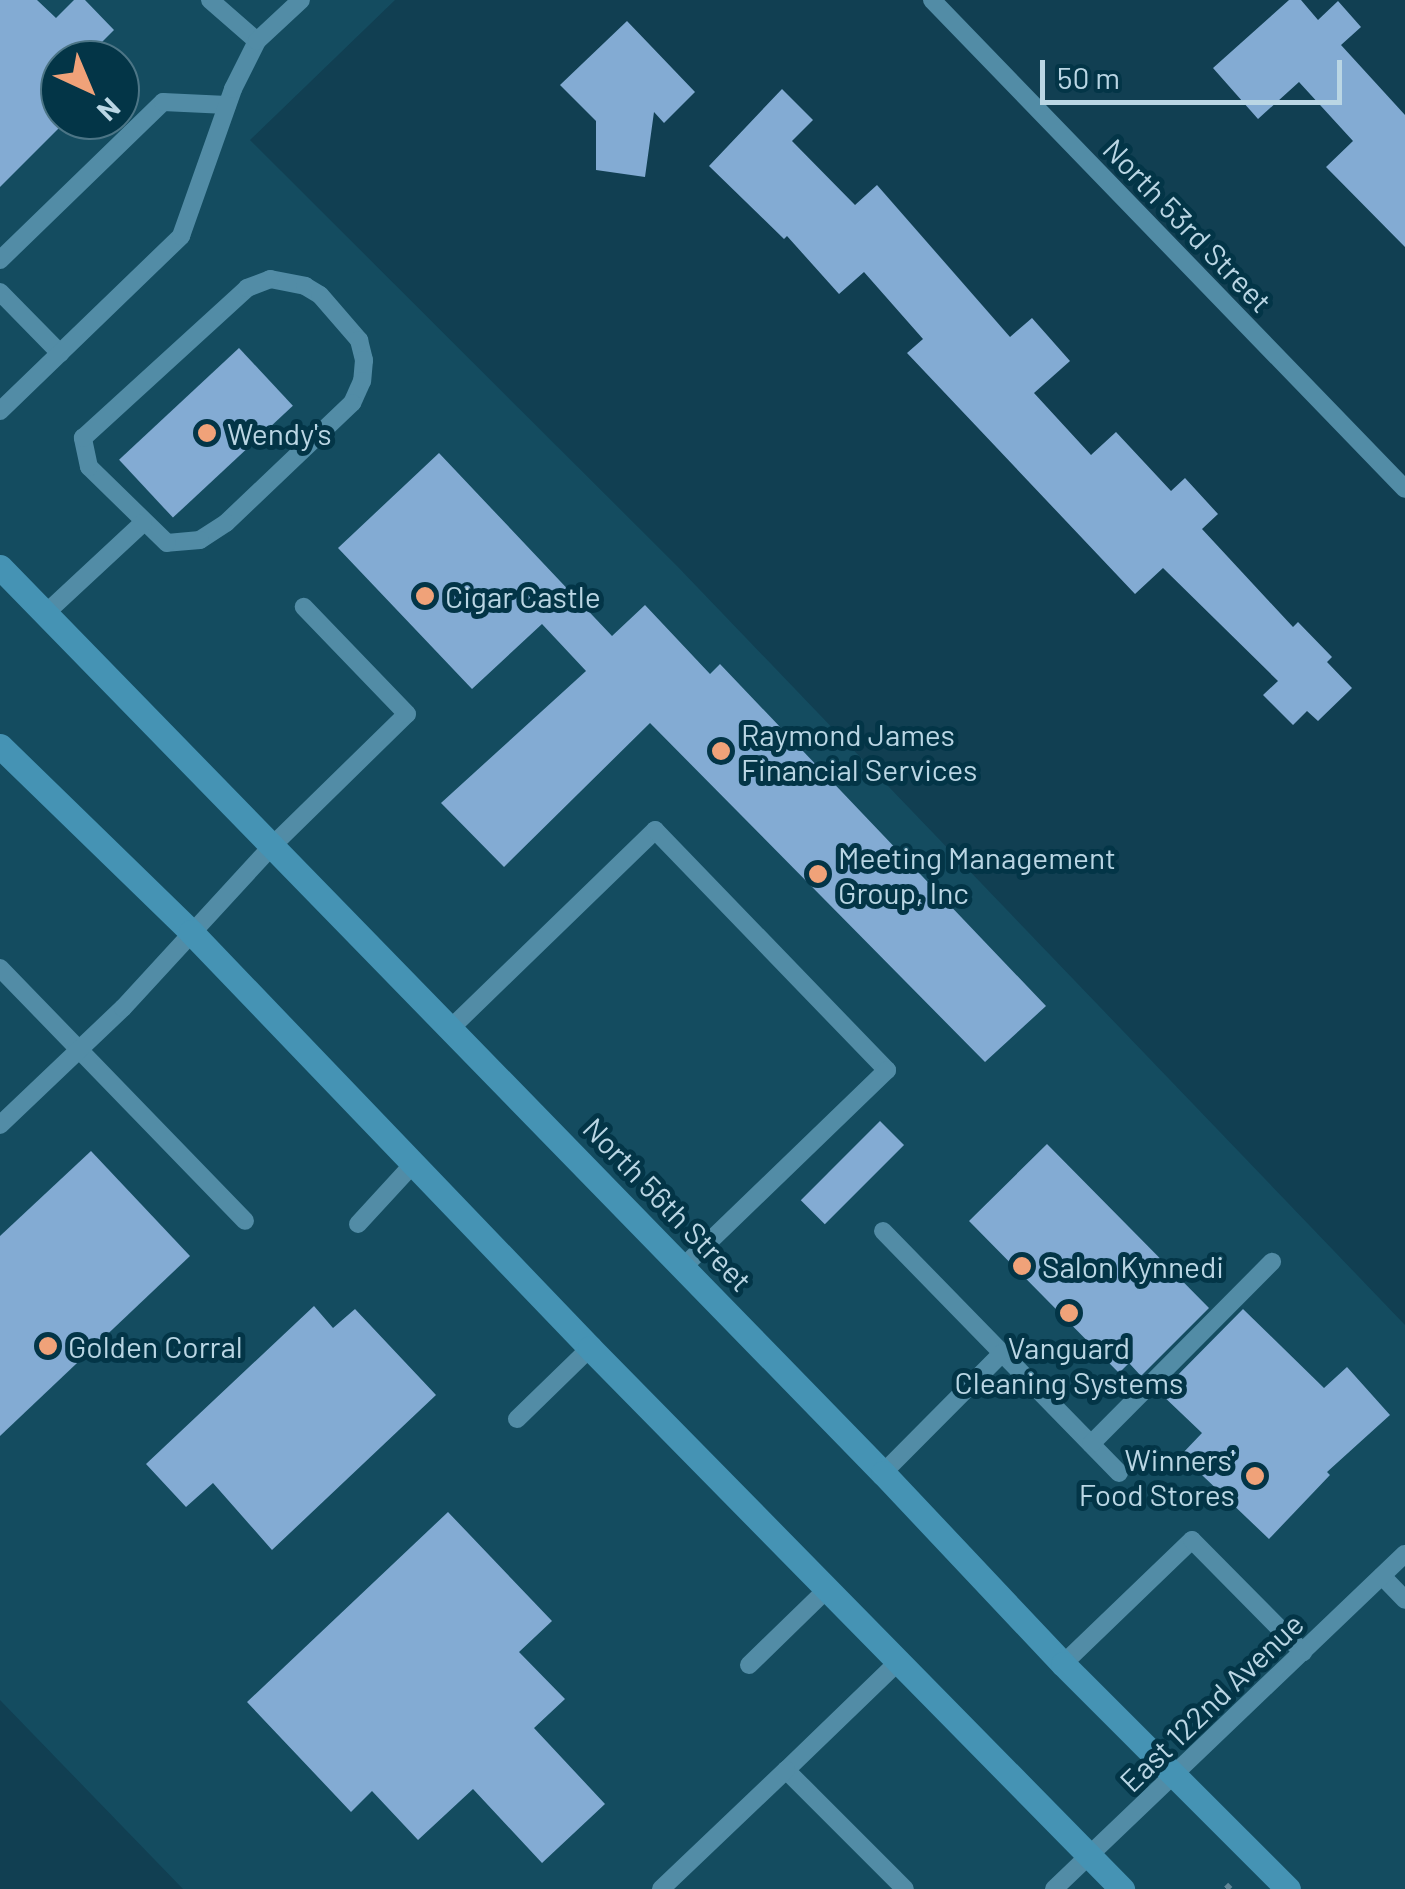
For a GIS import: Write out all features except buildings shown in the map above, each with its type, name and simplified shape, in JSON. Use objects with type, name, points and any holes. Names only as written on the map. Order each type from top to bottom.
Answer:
[{"type":"main road","name":"North 56th Street","points":[[0,567],[884,1472],[1064,1664],[1288,1889]]},
{"type":"main road","points":[[0,746],[191,932],[590,1348],[1122,1889]]},
{"type":"street","points":[[210,0],[258,41]]},
{"type":"street","points":[[0,411],[181,236],[227,105],[258,41],[302,0]]},
{"type":"street","name":"North 53rd Street","points":[[932,0],[1405,489]]},
{"type":"street","points":[[0,260],[163,102],[227,105]]},
{"type":"street","points":[[270,279],[290,281],[320,295],[359,340],[364,360],[352,403],[226,523],[200,540],[167,543],[143,523],[90,468],[83,438],[247,288],[270,279]]},
{"type":"street","points":[[0,292],[60,354]]},
{"type":"street","points":[[46,614],[143,523]]},
{"type":"street","points":[[0,1125],[124,1008],[191,932],[407,714],[304,607]]},
{"type":"street","points":[[452,1027],[655,830],[887,1070],[683,1266]]},
{"type":"street","points":[[0,968],[245,1221]]},
{"type":"street","points":[[358,1224],[414,1163]]},
{"type":"street","points":[[883,1231],[1119,1473]]},
{"type":"street","points":[[1091,1444],[1272,1262]]},
{"type":"street","points":[[516,1419],[590,1348]]},
{"type":"street","points":[[884,1472],[1002,1354]]},
{"type":"street","points":[[1064,1664],[1192,1540],[1304,1652]]},
{"type":"street","name":"East 122nd Avenue","points":[[1054,1889],[1405,1554]]},
{"type":"street","points":[[1382,1576],[1405,1600]]},
{"type":"street","points":[[749,1665],[826,1590]]},
{"type":"street","points":[[661,1889],[898,1662]]},
{"type":"street","points":[[786,1770],[904,1889]]},
{"type":"shaded area","points":[[0,0],[395,0],[250,140],[677,566],[1405,1325],[1405,1889],[183,1889],[0,1700]]},
{"type":"place","name":"Wendy's","points":[[207,433]]},
{"type":"place","name":"Cigar Castle","points":[[425,596]]},
{"type":"place","name":"Raymond James Financial Services","points":[[721,751]]},
{"type":"place","name":"Meeting Management Group, Inc","points":[[818,874]]},
{"type":"place","name":"Salon Kynnedi","points":[[1022,1266]]},
{"type":"place","name":"Vanguard Cleaning Systems","points":[[1069,1313]]},
{"type":"place","name":"Golden Corral","points":[[48,1346]]},
{"type":"place","name":"Winners' Food Stores","points":[[1255,1476]]}]
